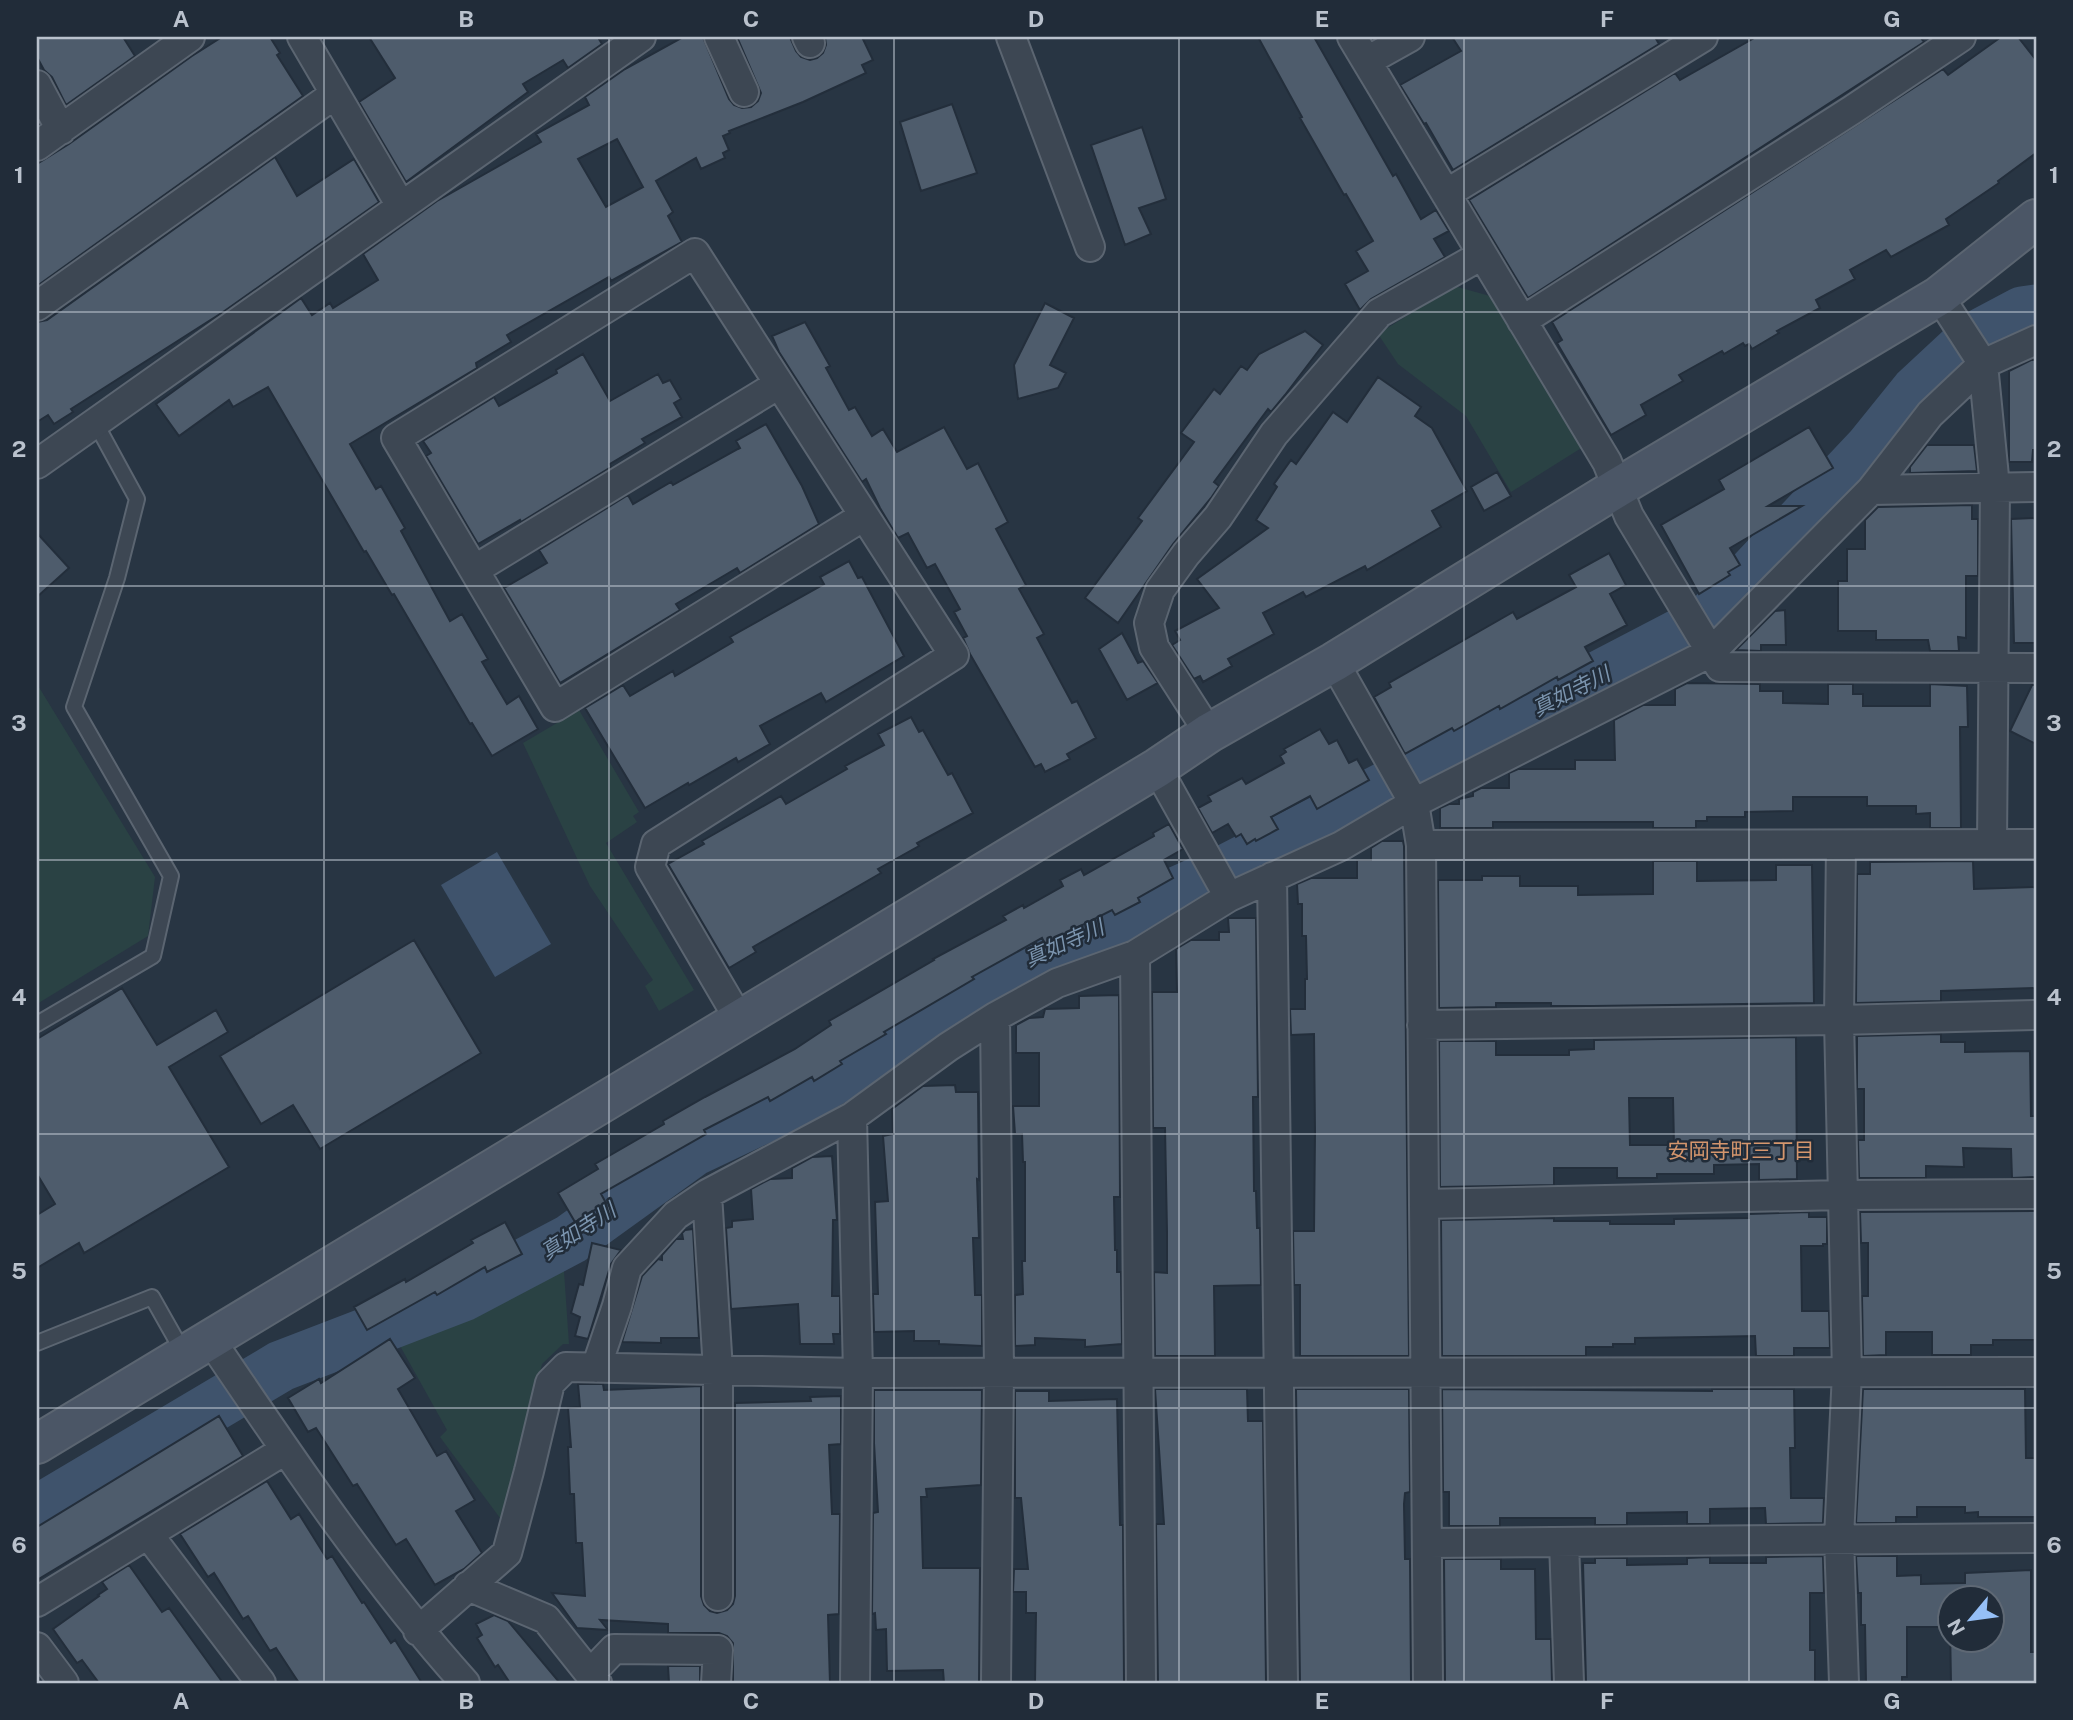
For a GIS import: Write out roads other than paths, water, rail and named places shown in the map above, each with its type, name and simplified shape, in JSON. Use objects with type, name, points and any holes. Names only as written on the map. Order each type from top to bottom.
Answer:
[{"type":"street","points":[[37,464],[641,37]]},
{"type":"street","points":[[719,37],[744,92]]},
{"type":"street","points":[[1011,37],[1090,247]]},
{"type":"street","points":[[1352,37],[1606,462],[1629,516],[1720,667],[2036,668]]},
{"type":"street","points":[[1367,61],[1410,37]]},
{"type":"street","points":[[1446,194],[1703,37]]},
{"type":"street","points":[[1522,321],[1961,37]]},
{"type":"street","points":[[310,40],[335,94],[401,206]]},
{"type":"street","points":[[37,146],[172,42]]},
{"type":"street","points":[[37,85],[61,130]]},
{"type":"street","points":[[37,306],[335,94]]},
{"type":"street","points":[[37,1444],[1157,768],[1209,733],[1334,662],[1617,488],[1939,296],[2036,219]]},
{"type":"street","points":[[739,1018],[650,867],[656,844],[954,655],[695,253],[396,438],[555,707],[864,516]]},
{"type":"street","points":[[1209,733],[1154,647],[1149,624],[1160,590],[1218,517],[1274,434],[1379,313],[1482,255]]},
{"type":"street","points":[[1939,296],[1983,364],[1995,487],[1992,844]]},
{"type":"street","points":[[596,1368],[627,1268],[676,1215],[706,1194],[852,1117],[948,1047],[1057,983],[1135,955],[1229,897],[1341,846],[1414,803],[1711,652],[1871,490],[1930,414],[1983,364],[2036,341]]},
{"type":"street","points":[[474,570],[779,384]]},
{"type":"street","points":[[1871,490],[2036,487]]},
{"type":"street","points":[[1334,662],[1414,803],[1421,845],[1428,1683]]},
{"type":"street","points":[[1157,768],[1229,897]]},
{"type":"street","points":[[1421,845],[2036,844]]},
{"type":"street","points":[[1841,845],[1839,1020],[1847,1373],[1839,1538],[1844,1683]]},
{"type":"street","points":[[1272,877],[1283,1683]]},
{"type":"street","points":[[1135,955],[1141,1683]]},
{"type":"street","points":[[1422,1025],[2036,1015]]},
{"type":"street","points":[[995,1017],[999,1371],[996,1683]]},
{"type":"street","points":[[852,1117],[858,1373],[855,1683]]},
{"type":"street","points":[[706,1194],[718,1370],[718,1596]]},
{"type":"street","points":[[1424,1204],[1843,1195],[2036,1194]]},
{"type":"street","points":[[197,1347],[285,1450],[418,1631],[465,1683]]},
{"type":"street","points":[[418,1631],[507,1553],[530,1471],[550,1383],[566,1367],[858,1373],[2036,1372]]},
{"type":"street","points":[[37,1602],[285,1450]]},
{"type":"street","points":[[148,1534],[261,1683]]},
{"type":"street","points":[[1427,1543],[2036,1538]]},
{"type":"street","points":[[1564,1542],[1569,1683]]},
{"type":"street","points":[[468,1586],[546,1619],[593,1679],[614,1649],[718,1650],[716,1683]]},
{"type":"street","points":[[37,1647],[64,1683]]},
{"type":"lane","points":[[37,1024],[153,956],[171,876],[74,707],[117,578],[137,499],[95,422]]},
{"type":"lane","points":[[37,1343],[152,1297],[197,1347]]},
{"type":"water","points":[[497,852],[551,944],[495,977],[441,885]]},
{"type":"waterway","name":"真如寺川","points":[[37,1511],[281,1366],[463,1296],[571,1239],[693,1151],[798,1101],[898,1041],[982,980],[1228,869],[1709,619],[1870,448],[1916,391],[1973,338],[2022,312],[2036,310]]},
{"type":"district","name":"安岡寺町三丁目","points":[[1741,1150]]}]
